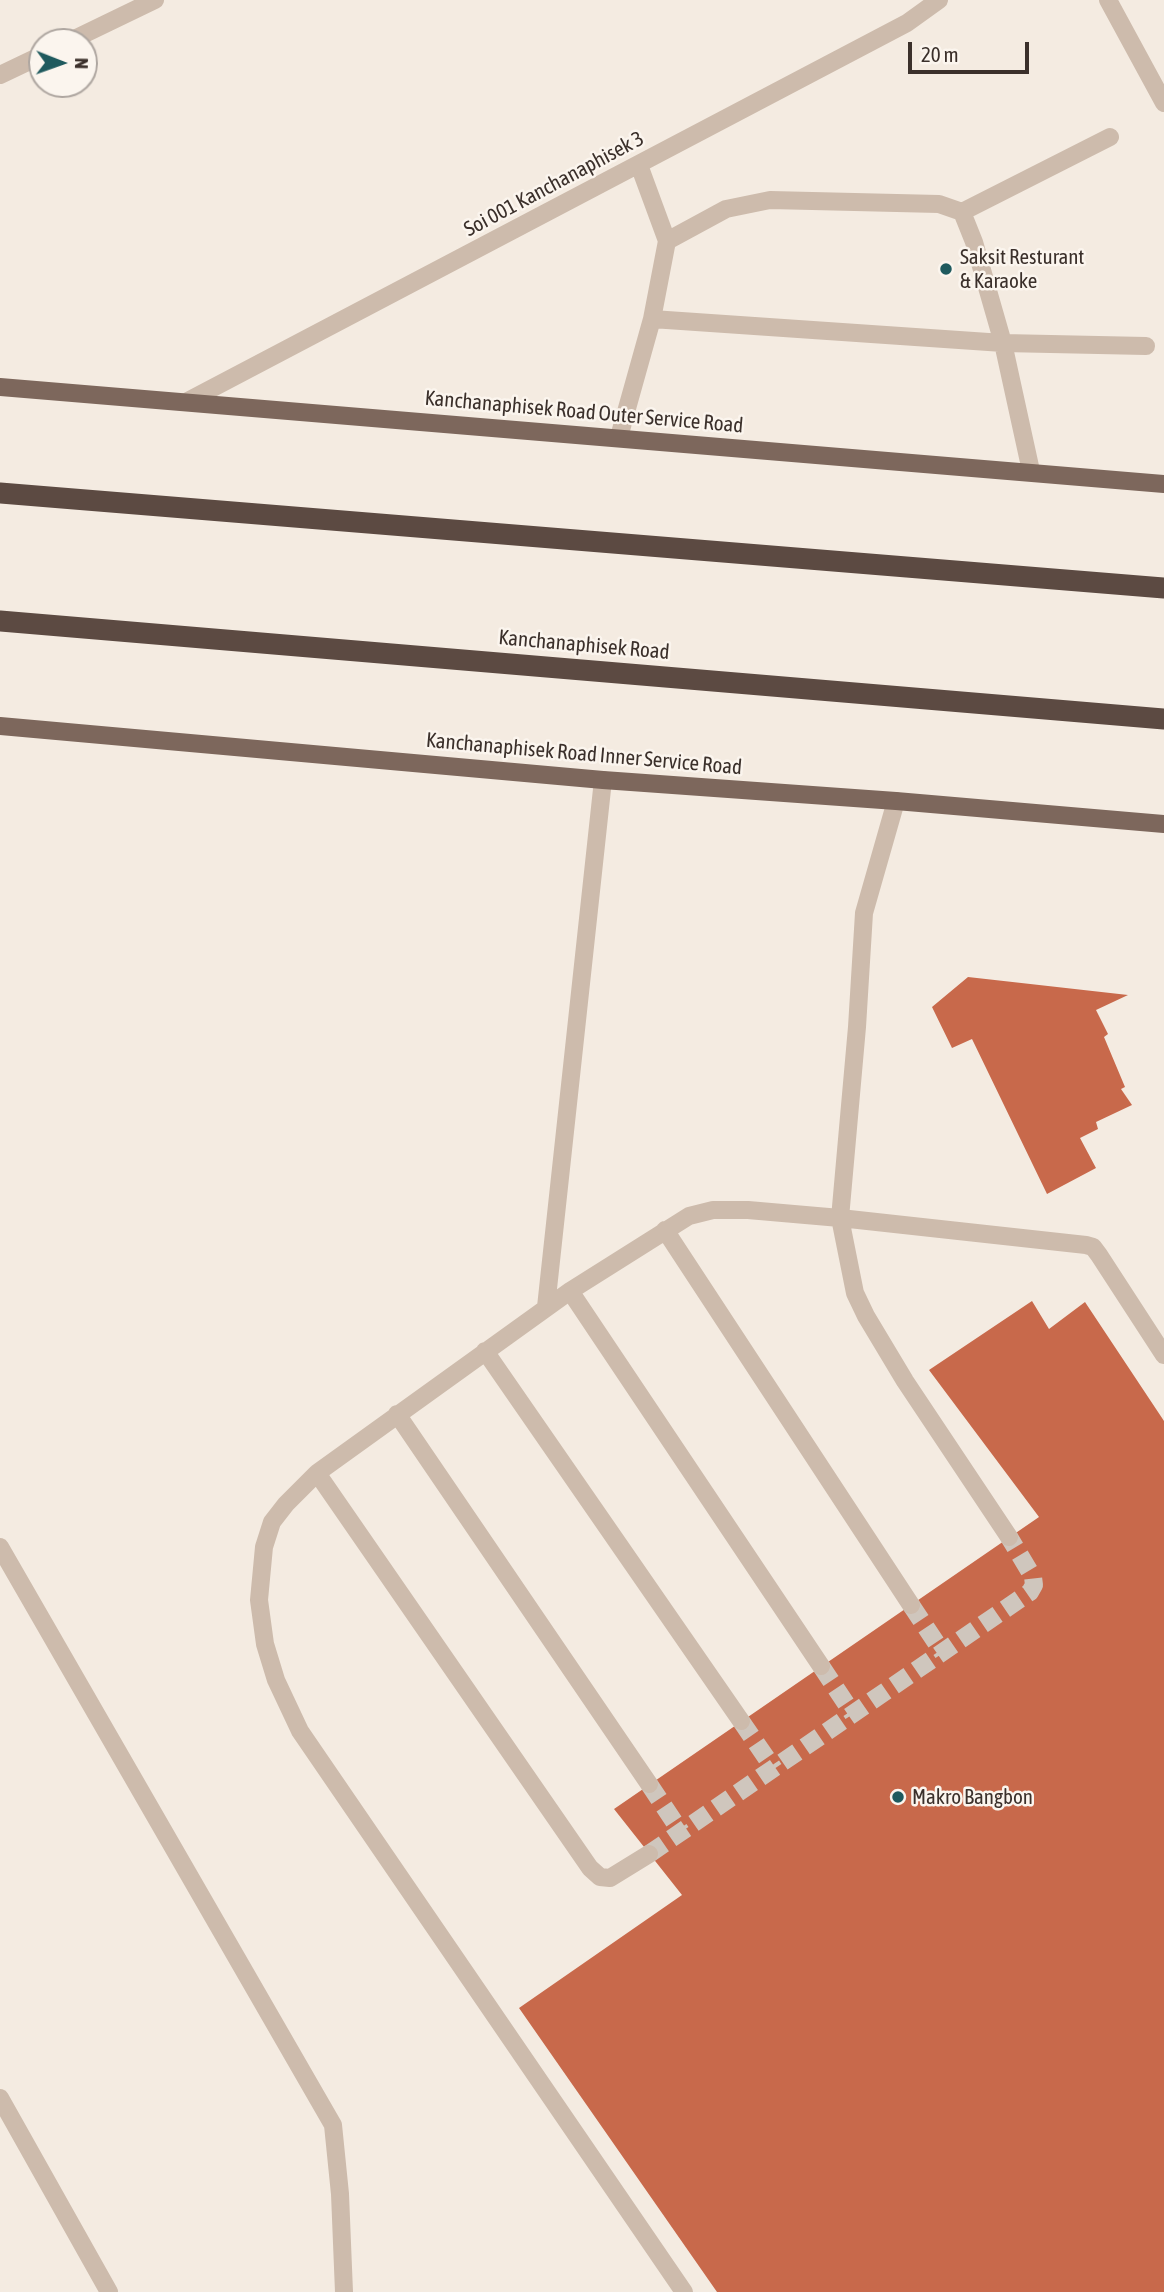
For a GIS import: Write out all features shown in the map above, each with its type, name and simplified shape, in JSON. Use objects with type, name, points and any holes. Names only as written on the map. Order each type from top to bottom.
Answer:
[{"type":"highway","points":[[0,493],[1164,587]]},
{"type":"highway","name":"Kanchanaphisek Road","points":[[0,621],[1164,719]]},
{"type":"main road","name":"Kanchanaphisek Road Outer Service Road","points":[[0,387],[1164,484]]},
{"type":"main road","name":"Kanchanaphisek Road Inner Service Road","points":[[0,726],[603,780],[896,800],[1164,824]]},
{"type":"street","points":[[97,28],[155,0]]},
{"type":"street","name":"Soi 001 Kanchanaphisek 3","points":[[186,402],[907,23],[939,0]]},
{"type":"street","points":[[1108,0],[1163,97]]},
{"type":"street","points":[[0,75],[28,62]]},
{"type":"street","points":[[667,241],[726,209],[770,200],[939,204],[962,212],[1110,137]]},
{"type":"street","points":[[620,437],[652,319],[667,241],[639,164]]},
{"type":"street","points":[[962,212],[974,242],[1003,343],[1031,471]]},
{"type":"street","points":[[652,319],[1003,343],[1146,346]]},
{"type":"street","points":[[546,1307],[603,780]]},
{"type":"street","points":[[896,800],[864,913],[840,1218],[855,1293],[866,1316],[905,1381],[1009,1537]]},
{"type":"street","points":[[684,2292],[300,1731],[275,1680],[265,1644],[259,1601],[264,1547],[272,1522],[317,1473],[485,1350],[570,1291],[666,1230],[689,1216],[713,1210],[748,1210],[840,1218],[1070,1242],[1093,1247],[1164,1355]]},
{"type":"street","points":[[666,1230],[911,1605]]},
{"type":"street","points":[[570,1291],[821,1666]]},
{"type":"street","points":[[485,1350],[741,1721]]},
{"type":"street","points":[[397,1414],[649,1784]]},
{"type":"street","points":[[317,1473],[590,1868],[600,1877],[610,1878],[649,1854]]},
{"type":"street","points":[[0,1547],[333,2125],[340,2194],[344,2292]]},
{"type":"street","points":[[0,2098],[109,2292]]},
{"type":"building","points":[[968,977],[1128,995],[1096,1010],[1108,1034],[1104,1037],[1125,1087],[1121,1089],[1132,1105],[1096,1122],[1098,1129],[1080,1138],[1096,1168],[1047,1194],[972,1039],[952,1048],[932,1007]]},
{"type":"building","name":"Makro Bangbon","points":[[1032,1301],[1049,1329],[1085,1302],[1164,1421],[1164,2292],[717,2292],[519,2008],[682,1895],[614,1809],[1039,1517],[929,1370]]},
{"type":"tunnel","points":[[649,1854],[1030,1592],[1034,1585],[1033,1577],[1009,1537]]},
{"type":"tunnel","points":[[911,1605],[943,1653]]},
{"type":"tunnel","points":[[821,1666],[853,1714]]},
{"type":"tunnel","points":[[741,1721],[774,1769]]},
{"type":"tunnel","points":[[649,1784],[681,1832]]},
{"type":"place","name":"Saksit Resturant & Karaoke","points":[[946,269]]},
{"type":"place","name":"Makro Bangbon","points":[[898,1797]]}]
